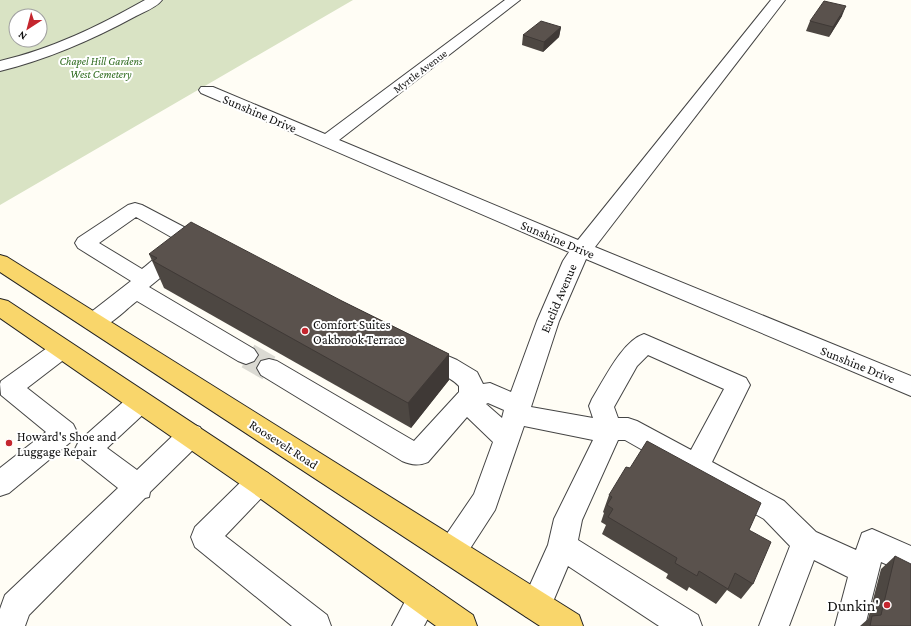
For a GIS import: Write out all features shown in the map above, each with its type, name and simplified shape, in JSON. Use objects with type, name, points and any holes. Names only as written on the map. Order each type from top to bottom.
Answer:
[{"type":"main road","name":"Roosevelt Road","points":[[0,262],[568,626]]},
{"type":"main road","points":[[0,307],[191,435],[462,626]]},
{"type":"street","points":[[0,66],[61,48],[90,36],[155,0]]},
{"type":"street","name":"Myrtle Avenue","points":[[327,141],[514,0]]},
{"type":"street","name":"Euclid Avenue","points":[[452,551],[485,500],[508,439],[548,320],[573,261],[778,0]]},
{"type":"street","name":"Sunshine Drive","points":[[207,90],[581,249],[911,386]]},
{"type":"street","points":[[94,322],[140,285],[203,243],[135,209],[85,244],[140,285],[246,355]]},
{"type":"street","points":[[536,605],[562,546],[568,519],[610,430],[601,406],[629,360],[644,343],[738,385],[696,466]]},
{"type":"street","points":[[404,345],[461,373],[471,383],[470,396],[476,410],[508,439]]},
{"type":"street","points":[[0,484],[64,432],[5,391],[62,349]]},
{"type":"street","points":[[269,368],[411,453],[419,454],[424,451],[470,396],[490,393],[518,410],[587,429],[628,429],[774,510],[806,542],[864,569]]},
{"type":"street","points":[[139,488],[88,449],[140,402]]},
{"type":"street","points":[[10,626],[16,606],[139,488],[191,435]]},
{"type":"street","points":[[259,482],[204,537],[316,626]]},
{"type":"street","points":[[774,626],[806,542]]},
{"type":"street","points":[[850,626],[872,543],[911,561]]},
{"type":"street","points":[[562,546],[687,626]]},
{"type":"street","points":[[407,626],[423,599]]},
{"type":"green space","name":"Chapel Hill Gardens West Cemetery","points":[[0,0],[353,0],[0,205]]},
{"type":"building","points":[[824,1],[846,6],[833,27],[810,21]]},
{"type":"building","points":[[541,21],[561,27],[544,42],[523,35]]},
{"type":"building","name":"Comfort Suites Oakbrook Terrace","points":[[191,222],[342,301],[449,354],[408,403],[153,261],[157,258],[149,254]]},
{"type":"building","points":[[647,441],[761,503],[749,530],[771,542],[753,584],[735,573],[728,589],[699,571],[697,576],[675,563],[677,558],[608,517],[613,509],[607,505],[612,497],[609,495],[626,467],[630,468]]},
{"type":"building","points":[[895,556],[911,564],[911,626],[870,626],[872,616],[881,615]]},
{"type":"tunnel","points":[[248,356],[269,368]]},
{"type":"place","name":"Comfort Suites Oakbrook Terrace","points":[[305,331]]},
{"type":"place","name":"Howard's Shoe and Luggage Repair","points":[[9,443]]},
{"type":"place","name":"Dunkin'","points":[[887,605]]}]
